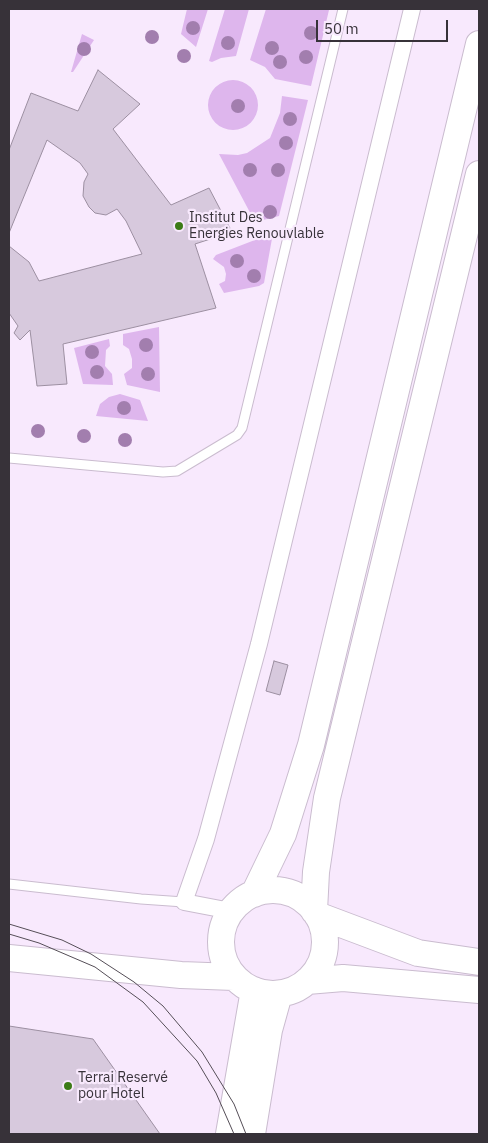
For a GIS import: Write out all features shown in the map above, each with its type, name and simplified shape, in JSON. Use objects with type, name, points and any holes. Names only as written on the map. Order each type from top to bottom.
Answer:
[{"type":"main road","points":[[254,894],[283,834],[311,745],[479,46]]},
{"type":"main road","points":[[316,913],[316,872],[327,798],[479,174]]},
{"type":"main road","points":[[377,474],[404,481]]},
{"type":"main road","points":[[9,958],[182,975],[244,984],[279,994],[299,987],[307,981],[315,972],[324,950],[322,926],[316,913],[305,901],[287,892],[267,890],[254,894],[237,904],[224,925],[221,949],[226,964],[244,984],[229,1134]]},
{"type":"main road","points":[[316,913],[418,953],[479,962]]},
{"type":"main road","points":[[182,975],[221,949]]},
{"type":"main road","points":[[307,981],[343,978],[479,990]]},
{"type":"main road","points":[[252,1134],[269,1030],[279,994]]},
{"type":"street","points":[[231,911],[184,902],[206,839],[259,644],[412,9]]},
{"type":"lane","points":[[9,458],[163,472],[177,471],[237,435],[242,428],[344,9]]},
{"type":"lane","points":[[9,884],[141,900],[184,902]]},
{"type":"shaded area","points":[[187,9],[208,9],[196,47],[181,34]]},
{"type":"shaded area","points":[[225,9],[249,9],[236,56],[221,58],[212,62],[209,61]]},
{"type":"shaded area","points":[[266,9],[329,10],[311,86],[275,79],[265,67],[250,60]]},
{"type":"shaded area","points":[[82,34],[94,40],[73,72],[71,72]]},
{"type":"shaded area","points":[[228,80],[238,80],[251,87],[258,100],[258,110],[251,123],[238,130],[228,130],[219,126],[212,119],[208,110],[208,100],[212,91],[219,84]]},
{"type":"shaded area","points":[[282,96],[308,100],[279,216],[255,222],[219,154],[238,155],[247,153],[270,138],[280,113]]},
{"type":"shaded area","points":[[273,233],[264,283],[259,286],[224,293],[219,284],[225,281],[226,274],[224,267],[213,259],[216,255]]},
{"type":"shaded area","points":[[159,327],[160,392],[127,385],[124,374],[132,368],[132,359],[129,349],[123,345],[123,334]]},
{"type":"shaded area","points":[[109,339],[110,346],[106,350],[105,366],[112,374],[113,385],[83,384],[74,348]]},
{"type":"shaded area","points":[[120,394],[140,400],[148,421],[96,416],[100,404],[109,397]]},
{"type":"building","name":"Institut Des Energies Renouvlable","points":[[98,70],[140,104],[113,129],[171,205],[209,188],[232,232],[195,244],[216,308],[63,344],[67,384],[37,386],[30,330],[20,340],[14,333],[18,326],[9,313],[9,246],[29,262],[39,281],[142,254],[126,221],[117,209],[106,215],[95,213],[89,207],[83,196],[84,182],[88,174],[80,163],[47,140],[9,233],[9,150],[31,93],[78,111]]},
{"type":"building","points":[[274,661],[288,665],[280,695],[266,691]]},
{"type":"building","name":"Terrai Reservé pour Hotel","points":[[9,1026],[93,1039],[160,1134],[9,1134]]},
{"type":"tram line","points":[[9,924],[62,940],[91,954],[134,982],[163,1006],[202,1052],[234,1104],[246,1134]]},
{"type":"tram line","points":[[9,934],[39,943],[95,967],[143,1002],[197,1061],[216,1093],[234,1134]]},
{"type":"place","name":"Institut Des Energies Renouvlable","points":[[179,226]]},
{"type":"place","name":"Terrai Reservé pour Hotel","points":[[68,1086]]}]
